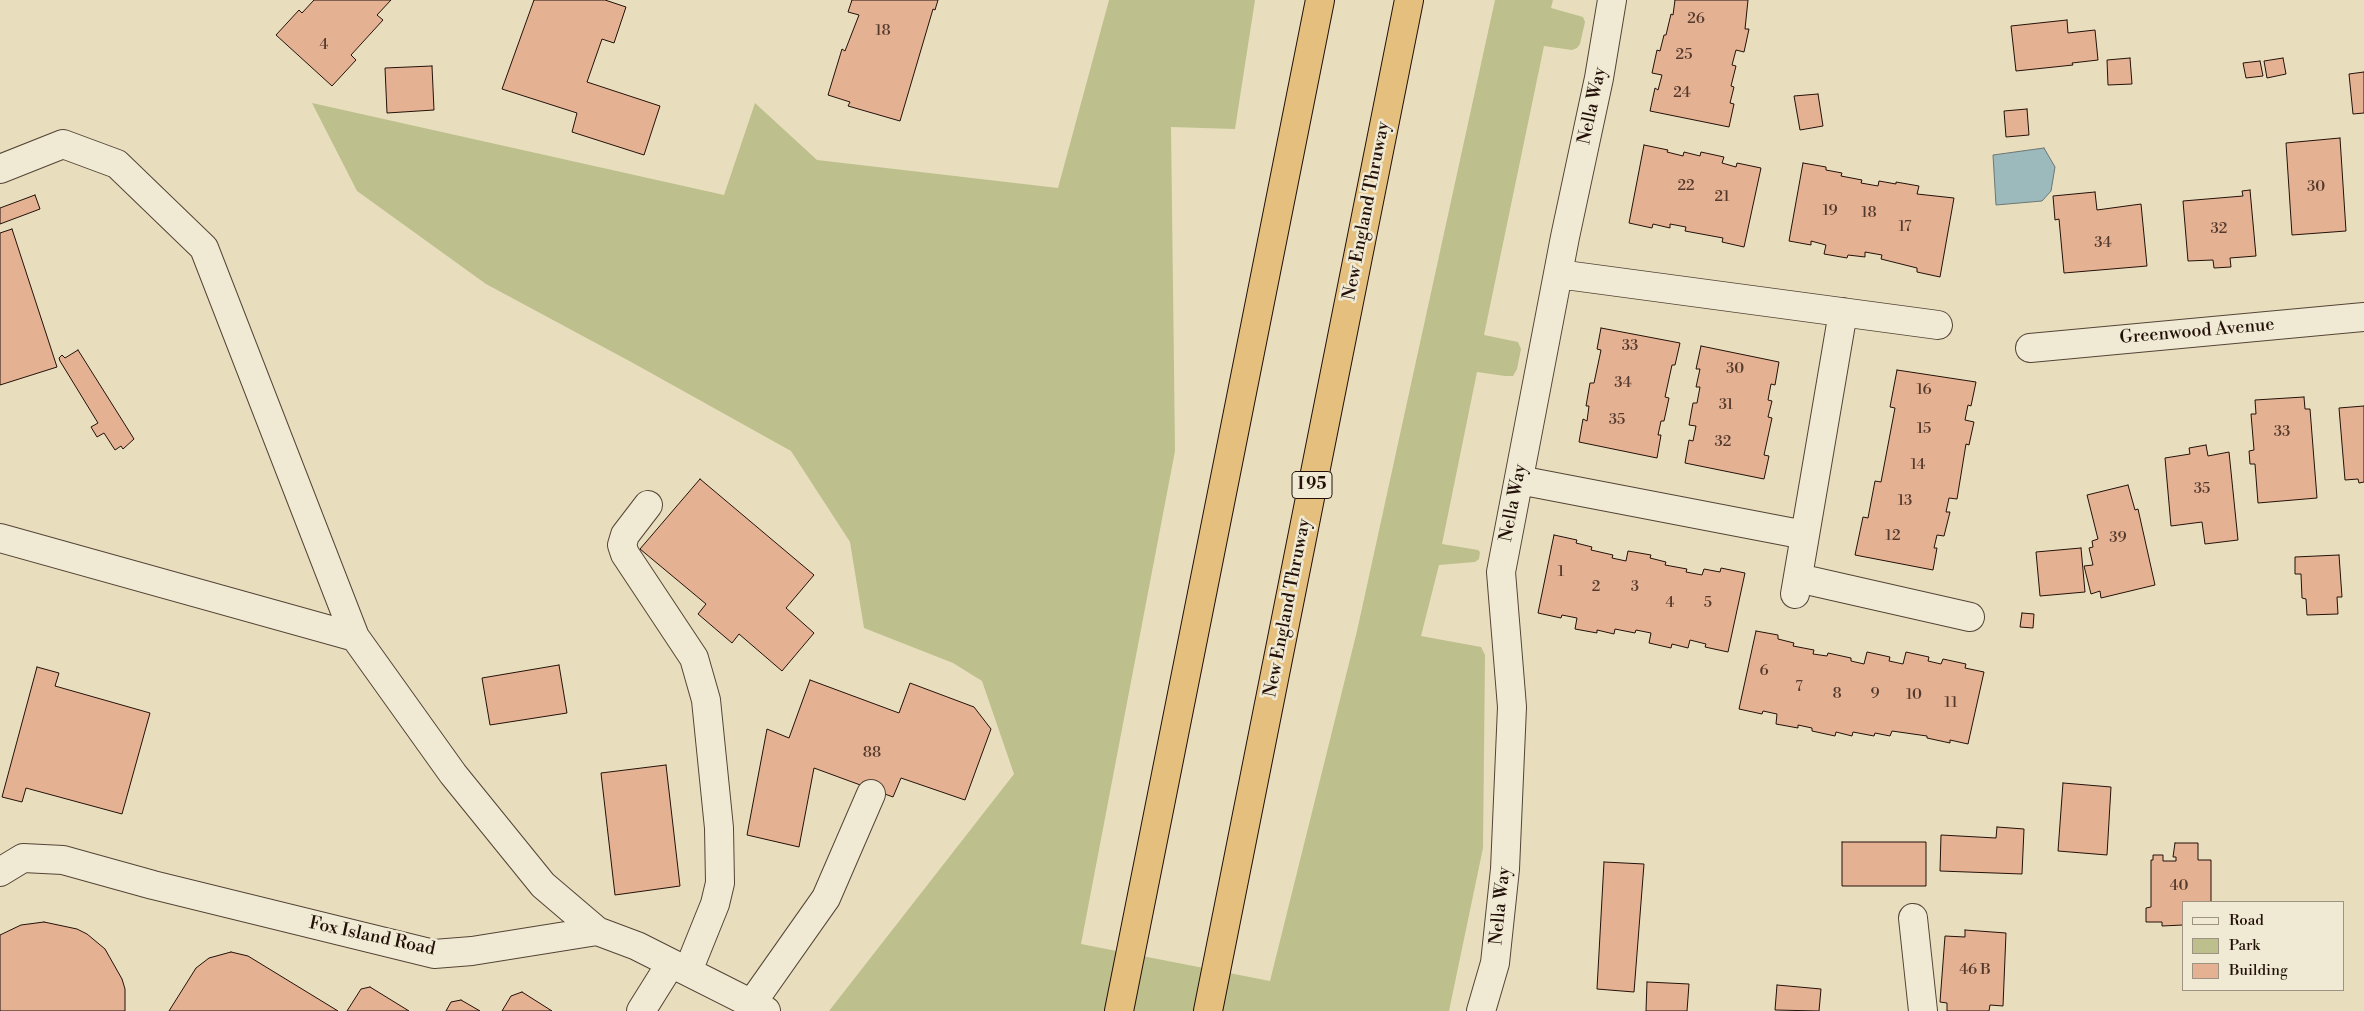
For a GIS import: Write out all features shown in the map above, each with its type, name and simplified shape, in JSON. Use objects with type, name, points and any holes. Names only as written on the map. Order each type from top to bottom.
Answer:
[{"type":"highway","points":[[1119,1011],[1320,0]]},
{"type":"highway","name":"New England Thruway","points":[[1208,1011],[1409,0]]},
{"type":"street","name":"Nella Way","points":[[1481,1011],[1495,963],[1505,869],[1512,707],[1501,572],[1558,274],[1599,78],[1612,0]]},
{"type":"street","points":[[0,169],[62,144],[117,164],[204,248],[355,637],[454,774],[544,886],[597,931]]},
{"type":"street","points":[[1558,274],[1938,325]]},
{"type":"street","points":[[1843,312],[1796,586],[1970,617]]},
{"type":"street","name":"Greenwood Avenue","points":[[2030,348],[2364,316]]},
{"type":"street","points":[[1519,480],[1805,535]]},
{"type":"street","points":[[641,1011],[679,967],[715,904],[720,883],[718,828],[706,700],[694,658],[625,554],[622,545],[626,535],[648,505]]},
{"type":"street","points":[[0,538],[355,637]]},
{"type":"street","points":[[759,1007],[826,898],[871,794]]},
{"type":"street","name":"Fox Island Road","points":[[0,872],[23,858],[63,860],[173,890],[434,954],[472,951],[597,931],[637,946],[759,1007]]},
{"type":"street","points":[[1914,918],[1923,1011]]},
{"type":"green space","points":[[1109,0],[1255,0],[1235,129],[1171,127],[1175,451],[1081,944],[1270,981],[1357,631],[1495,0],[1553,0],[1551,8],[1583,17],[1585,22],[1580,44],[1577,48],[1572,50],[1544,46],[1484,335],[1518,342],[1521,349],[1517,369],[1513,376],[1477,372],[1442,544],[1478,550],[1480,552],[1479,559],[1475,562],[1439,565],[1421,636],[1481,647],[1485,655],[1483,848],[1449,1011],[829,1011],[1014,774],[982,681],[953,663],[864,628],[850,542],[791,451],[486,284],[357,191],[312,103],[724,195],[755,103],[817,160],[1058,188]]},
{"type":"water","points":[[2044,148],[2055,167],[2051,191],[2042,201],[1996,205],[1993,155]]},
{"type":"building","points":[[314,0],[391,0],[377,15],[383,20],[351,55],[356,60],[332,86],[276,35],[299,10],[302,13]]},
{"type":"building","points":[[534,0],[605,0],[626,7],[614,43],[602,39],[587,82],[660,106],[644,155],[572,132],[577,113],[502,89]]},
{"type":"building","points":[[852,0],[938,0],[935,10],[933,9],[900,121],[848,106],[850,102],[828,95],[842,49],[845,51],[859,15],[848,12]]},
{"type":"building","points":[[1675,0],[1748,0],[1745,29],[1749,29],[1744,52],[1736,50],[1732,65],[1736,66],[1731,86],[1734,87],[1730,103],[1734,104],[1729,127],[1650,111],[1655,88],[1658,90],[1662,75],[1652,73],[1657,50],[1660,51],[1664,35],[1666,35],[1671,14],[1673,15]]},
{"type":"building","points":[[2067,20],[2068,33],[2095,30],[2098,60],[2072,63],[2073,65],[2016,71],[2011,26]]},
{"type":"building","points":[[2130,58],[2132,84],[2108,85],[2107,60]]},
{"type":"building","points":[[2283,58],[2286,74],[2267,78],[2264,61]]},
{"type":"building","points":[[2260,61],[2263,76],[2246,78],[2243,63]]},
{"type":"building","points":[[432,66],[434,110],[387,113],[385,68]]},
{"type":"building","points":[[2364,72],[2364,113],[2353,114],[2349,74]]},
{"type":"building","points":[[1818,94],[1823,126],[1800,130],[1794,96]]},
{"type":"building","points":[[2027,109],[2029,135],[2006,137],[2004,111]]},
{"type":"building","points":[[2340,138],[2346,231],[2292,235],[2286,143]]},
{"type":"building","points":[[1644,145],[1668,150],[1667,152],[1683,156],[1684,152],[1700,156],[1701,152],[1724,157],[1722,163],[1736,167],[1737,163],[1761,168],[1744,247],[1722,242],[1723,238],[1685,231],[1686,227],[1670,224],[1670,228],[1653,224],[1652,228],[1629,223]]},
{"type":"building","points":[[1803,163],[1826,167],[1826,170],[1842,173],[1841,176],[1862,180],[1861,183],[1878,186],[1879,181],[1896,184],[1896,182],[1919,186],[1917,194],[1954,198],[1940,277],[1917,272],[1917,268],[1881,259],[1882,255],[1865,252],[1865,257],[1848,255],[1847,258],[1824,254],[1826,245],[1811,241],[1811,245],[1789,241]]},
{"type":"building","points":[[2250,190],[2256,256],[2230,258],[2231,267],[2214,268],[2213,260],[2188,261],[2183,201],[2243,196],[2242,191]]},
{"type":"building","points":[[2095,192],[2097,210],[2141,204],[2147,266],[2064,273],[2059,219],[2055,220],[2053,196]]},
{"type":"building","points":[[35,195],[40,209],[0,224],[0,208]]},
{"type":"building","points":[[12,229],[57,367],[0,385],[0,233]]},
{"type":"building","points":[[1601,328],[1680,343],[1675,365],[1672,365],[1665,397],[1669,398],[1664,421],[1661,421],[1658,435],[1661,435],[1657,458],[1579,442],[1583,419],[1587,421],[1589,406],[1586,406],[1590,383],[1594,383],[1601,350],[1597,349]]},
{"type":"building","points":[[1701,346],[1779,362],[1775,385],[1771,384],[1768,400],[1772,401],[1768,417],[1772,418],[1764,455],[1769,456],[1764,479],[1685,463],[1689,440],[1693,441],[1696,426],[1689,425],[1693,403],[1697,403],[1700,387],[1696,387],[1700,369],[1696,369]]},
{"type":"building","points":[[78,350],[134,439],[123,449],[121,446],[115,450],[104,433],[97,437],[91,427],[98,423],[60,361],[59,358],[62,355],[65,358]]},
{"type":"building","points":[[1897,370],[1976,382],[1971,406],[1968,405],[1965,420],[1974,422],[1969,445],[1966,444],[1957,499],[1949,498],[1946,512],[1950,512],[1944,536],[1937,535],[1934,548],[1937,548],[1933,570],[1855,555],[1863,517],[1868,518],[1875,481],[1881,482],[1895,408],[1890,407]]},
{"type":"building","points":[[2304,397],[2305,409],[2310,409],[2317,498],[2258,503],[2255,464],[2250,464],[2249,451],[2254,450],[2251,414],[2256,414],[2255,400]]},
{"type":"building","points":[[2364,406],[2364,482],[2359,483],[2358,479],[2345,480],[2339,408]]},
{"type":"building","points":[[2206,445],[2208,456],[2229,452],[2238,540],[2205,544],[2202,522],[2171,526],[2165,458],[2190,454],[2189,448]]},
{"type":"building","points":[[700,479],[814,575],[786,608],[814,633],[782,671],[739,634],[732,643],[698,614],[706,604],[640,549]]},
{"type":"building","points":[[2128,485],[2135,510],[2138,509],[2155,585],[2101,598],[2100,591],[2091,594],[2084,566],[2093,565],[2089,548],[2093,547],[2092,541],[2098,539],[2087,495]]},
{"type":"building","points":[[1554,535],[1577,540],[1576,543],[1592,547],[1591,550],[1613,555],[1612,558],[1626,561],[1628,551],[1651,555],[1650,558],[1666,562],[1665,565],[1687,569],[1686,572],[1702,575],[1704,569],[1720,572],[1721,568],[1745,573],[1728,652],[1705,647],[1706,644],[1690,640],[1688,648],[1672,644],[1671,648],[1649,643],[1651,633],[1636,630],[1635,633],[1615,629],[1614,634],[1597,630],[1597,633],[1575,629],[1577,618],[1562,615],[1561,618],[1538,613]]},
{"type":"building","points":[[2081,548],[2085,592],[2040,596],[2036,552]]},
{"type":"building","points":[[2339,555],[2342,597],[2337,597],[2338,614],[2307,615],[2306,599],[2302,598],[2301,574],[2295,574],[2295,557]]},
{"type":"building","points":[[2022,613],[2034,614],[2033,628],[2020,627]]},
{"type":"building","points":[[1756,631],[1778,635],[1778,639],[1794,643],[1793,646],[1814,650],[1813,654],[1827,656],[1828,653],[1851,658],[1851,661],[1864,664],[1867,652],[1890,657],[1889,661],[1903,664],[1906,652],[1929,657],[1928,661],[1941,664],[1943,659],[1966,664],[1965,668],[1984,672],[1968,744],[1950,740],[1950,743],[1927,738],[1927,736],[1892,731],[1890,736],[1875,733],[1874,736],[1853,732],[1852,736],[1836,732],[1835,736],[1812,731],[1812,728],[1798,725],[1798,728],[1776,724],[1777,714],[1763,711],[1762,714],[1739,709]]},
{"type":"building","points":[[559,665],[567,713],[490,725],[482,678]]},
{"type":"building","points":[[37,667],[59,673],[55,686],[150,713],[122,814],[26,788],[22,802],[2,797]]},
{"type":"building","points":[[810,680],[899,713],[910,683],[974,707],[991,729],[965,800],[901,778],[893,797],[814,768],[799,847],[747,835],[767,729],[789,738]]},
{"type":"building","points":[[666,765],[680,886],[615,895],[601,773]]},
{"type":"building","points":[[2063,783],[2111,787],[2107,855],[2058,851]]},
{"type":"building","points":[[1997,827],[2024,829],[2022,874],[1940,871],[1941,835],[1996,838]]},
{"type":"building","points":[[1842,842],[1926,842],[1926,886],[1842,886]]},
{"type":"building","points":[[2175,843],[2198,843],[2198,860],[2211,860],[2211,901],[2182,901],[2182,925],[2162,926],[2162,922],[2146,922],[2146,908],[2151,907],[2151,860],[2153,860],[2153,855],[2163,855],[2163,861],[2176,861],[2176,857],[2173,857]]},
{"type":"building","points":[[1604,862],[1644,864],[1634,992],[1597,989]]},
{"type":"building","points":[[44,922],[77,929],[87,934],[105,949],[122,979],[125,989],[125,1011],[0,1011],[0,935],[21,925]]},
{"type":"building","points":[[1965,930],[2006,933],[2003,1006],[1990,1005],[1989,1011],[1947,1011],[1947,1003],[1940,1002],[1945,936],[1965,937]]},
{"type":"building","points":[[231,952],[248,956],[338,1011],[169,1011],[196,968],[209,958]]},
{"type":"building","points":[[1647,982],[1689,984],[1687,1011],[1646,1011]]},
{"type":"building","points":[[1777,985],[1821,989],[1819,1011],[1775,1010]]},
{"type":"building","points":[[370,987],[409,1011],[347,1011],[361,989]]},
{"type":"building","points":[[522,992],[552,1011],[502,1011],[511,996]]},
{"type":"building","points":[[461,1000],[480,1011],[446,1011],[451,1002]]}]
